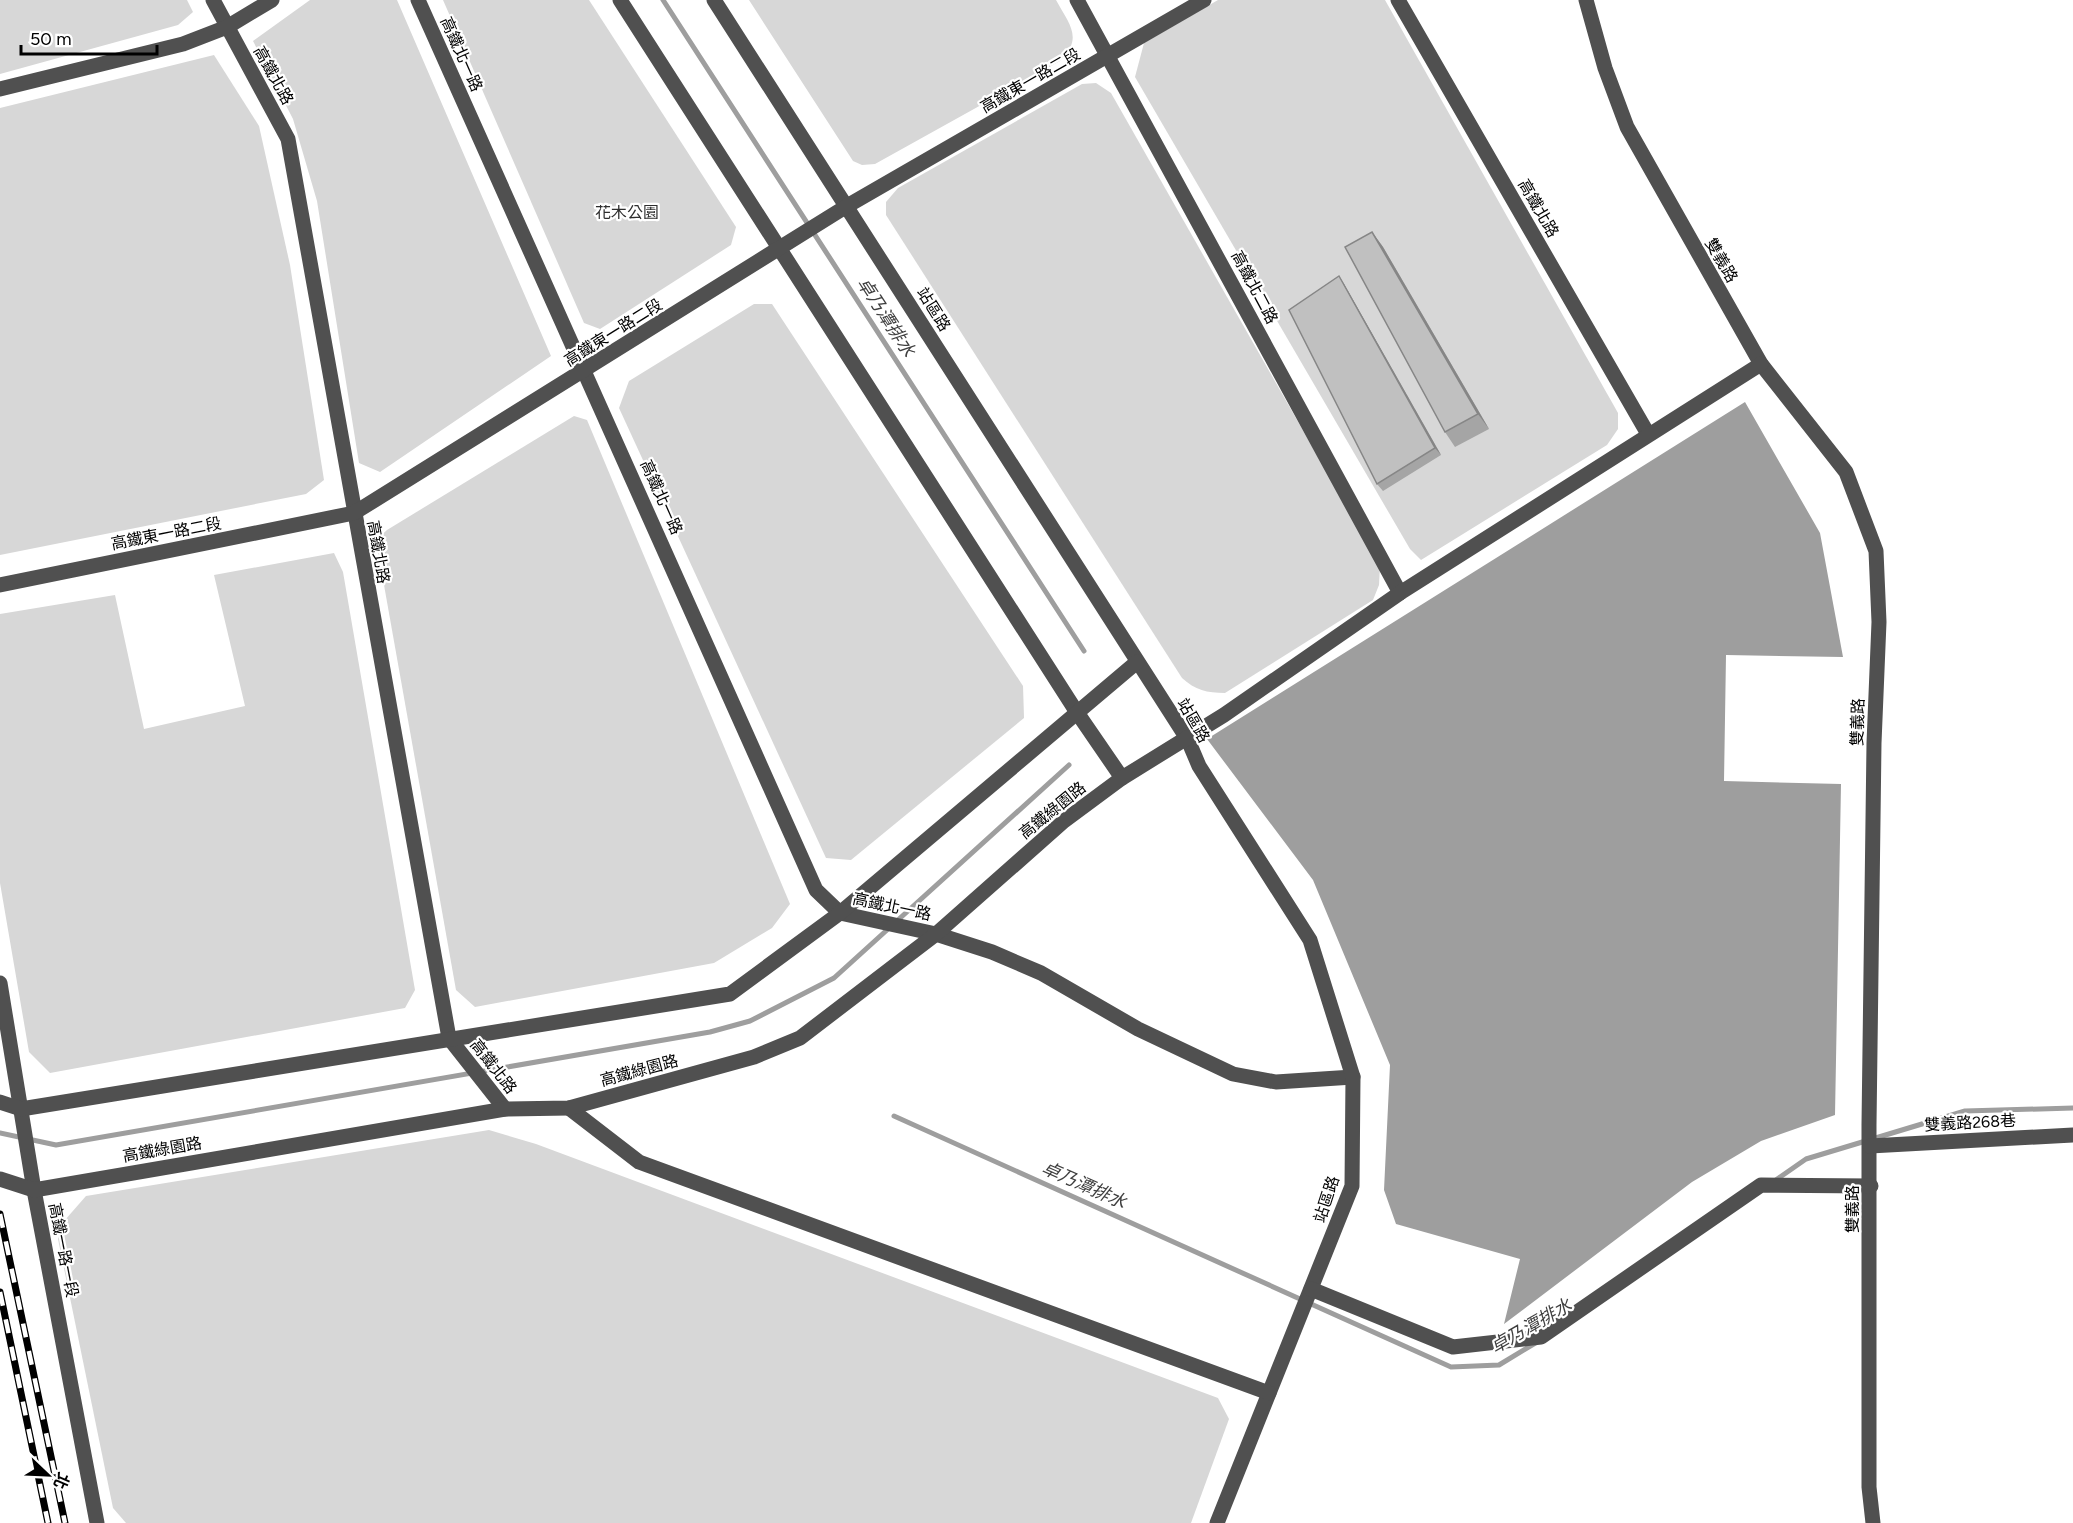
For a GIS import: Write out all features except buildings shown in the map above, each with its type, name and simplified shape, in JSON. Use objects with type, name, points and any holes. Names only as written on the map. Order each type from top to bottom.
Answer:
[{"type":"street","name":"高鐵北路","points":[[213,0],[288,139],[449,1038],[505,1109]]},
{"type":"street","points":[[0,89],[183,44],[227,27],[272,0]]},
{"type":"street","name":"高鐵北一路","points":[[418,0],[586,370],[816,890],[840,913],[936,934],[992,952],[1041,973],[1138,1029],[1233,1074],[1276,1082],[1353,1077]]},
{"type":"street","points":[[620,0],[1076,711],[1122,778]]},
{"type":"street","name":"站區路","points":[[714,0],[1188,740],[1199,766],[1310,940],[1353,1077],[1353,1186],[1217,1523]]},
{"type":"street","name":"高鐵北二路","points":[[1077,0],[1400,593]]},
{"type":"street","name":"高鐵東一路二段","points":[[0,585],[354,513],[847,206],[1204,0]]},
{"type":"street","name":"高鐵北路","points":[[1398,0],[1648,434]]},
{"type":"street","name":"雙義路","points":[[1586,0],[1605,68],[1627,127],[1761,364],[1846,472],[1876,551],[1879,622],[1874,743],[1869,1125],[1869,1487],[1873,1523]]},
{"type":"street","name":"高鐵綠園路","points":[[0,1179],[34,1190],[505,1109],[569,1108],[754,1057],[800,1038],[936,934],[1064,821],[1122,778],[1188,740],[1400,593],[1761,364]]},
{"type":"street","points":[[0,1102],[21,1109],[730,994],[840,913],[1076,711],[1137,662]]},
{"type":"street","name":"高鐵一路一段","points":[[0,983],[34,1190],[97,1523]]},
{"type":"street","points":[[569,1108],[639,1162],[1269,1393]]},
{"type":"street","name":"雙義路268巷","points":[[1870,1146],[2073,1135]]},
{"type":"street","points":[[1310,1291],[1453,1347],[1541,1337],[1761,1185],[1870,1186]]},
{"type":"green space","points":[[0,0],[187,0],[193,12],[178,25],[0,74]]},
{"type":"green space","points":[[310,0],[397,0],[551,356],[380,472],[359,463],[317,201],[293,119],[253,41]]},
{"type":"green space","name":"花木公園","points":[[443,0],[589,0],[736,227],[731,245],[600,329],[584,323]]},
{"type":"green space","points":[[749,0],[1056,0],[1069,24],[1073,38],[1067,53],[1060,61],[875,164],[862,165],[853,161]]},
{"type":"green space","points":[[1218,0],[1385,0],[1618,413],[1618,429],[1607,445],[1421,560],[1410,549],[1135,77],[1144,43]]},
{"type":"green space","points":[[214,55],[259,126],[290,265],[324,480],[306,494],[0,555],[0,108]]},
{"type":"green space","points":[[1096,83],[1111,93],[1380,566],[1379,585],[1373,600],[1225,693],[1202,690],[1182,678],[886,215],[886,202],[898,188],[1082,84]]},
{"type":"green space","points":[[754,304],[772,304],[1023,686],[1024,718],[851,860],[826,858],[619,408],[629,381]]},
{"type":"green space","points":[[574,416],[587,420],[790,904],[772,928],[714,963],[475,1007],[456,990],[376,540],[387,530]]},
{"type":"green space","points":[[334,553],[343,572],[415,990],[405,1008],[50,1073],[29,1052],[0,883],[0,614],[115,595],[144,729],[245,706],[214,575]]},
{"type":"green space","points":[[489,1130],[536,1144],[1218,1398],[1229,1419],[1191,1523],[126,1523],[113,1508],[58,1239],[65,1220],[86,1196]]},
{"type":"shaded area","points":[[1745,402],[1820,533],[1843,657],[1726,655],[1724,781],[1841,784],[1835,1115],[1761,1141],[1692,1182],[1504,1324],[1520,1259],[1396,1224],[1384,1190],[1390,1065],[1313,880],[1207,739]]},
{"type":"waterway","name":"卓乃潭排水","points":[[663,0],[1084,651]]},
{"type":"waterway","points":[[0,1133],[56,1145],[710,1032],[750,1021],[834,978],[1069,765]]},
{"type":"waterway","name":"卓乃潭排水","points":[[1773,1182],[1806,1159],[1965,1111],[2073,1108]]},
{"type":"waterway","name":"卓乃潭排水","points":[[894,1116],[1451,1367],[1499,1365],[1537,1342]]},
{"type":"railway","points":[[0,1214],[65,1523]]},
{"type":"railway","points":[[0,1292],[48,1523]]}]
